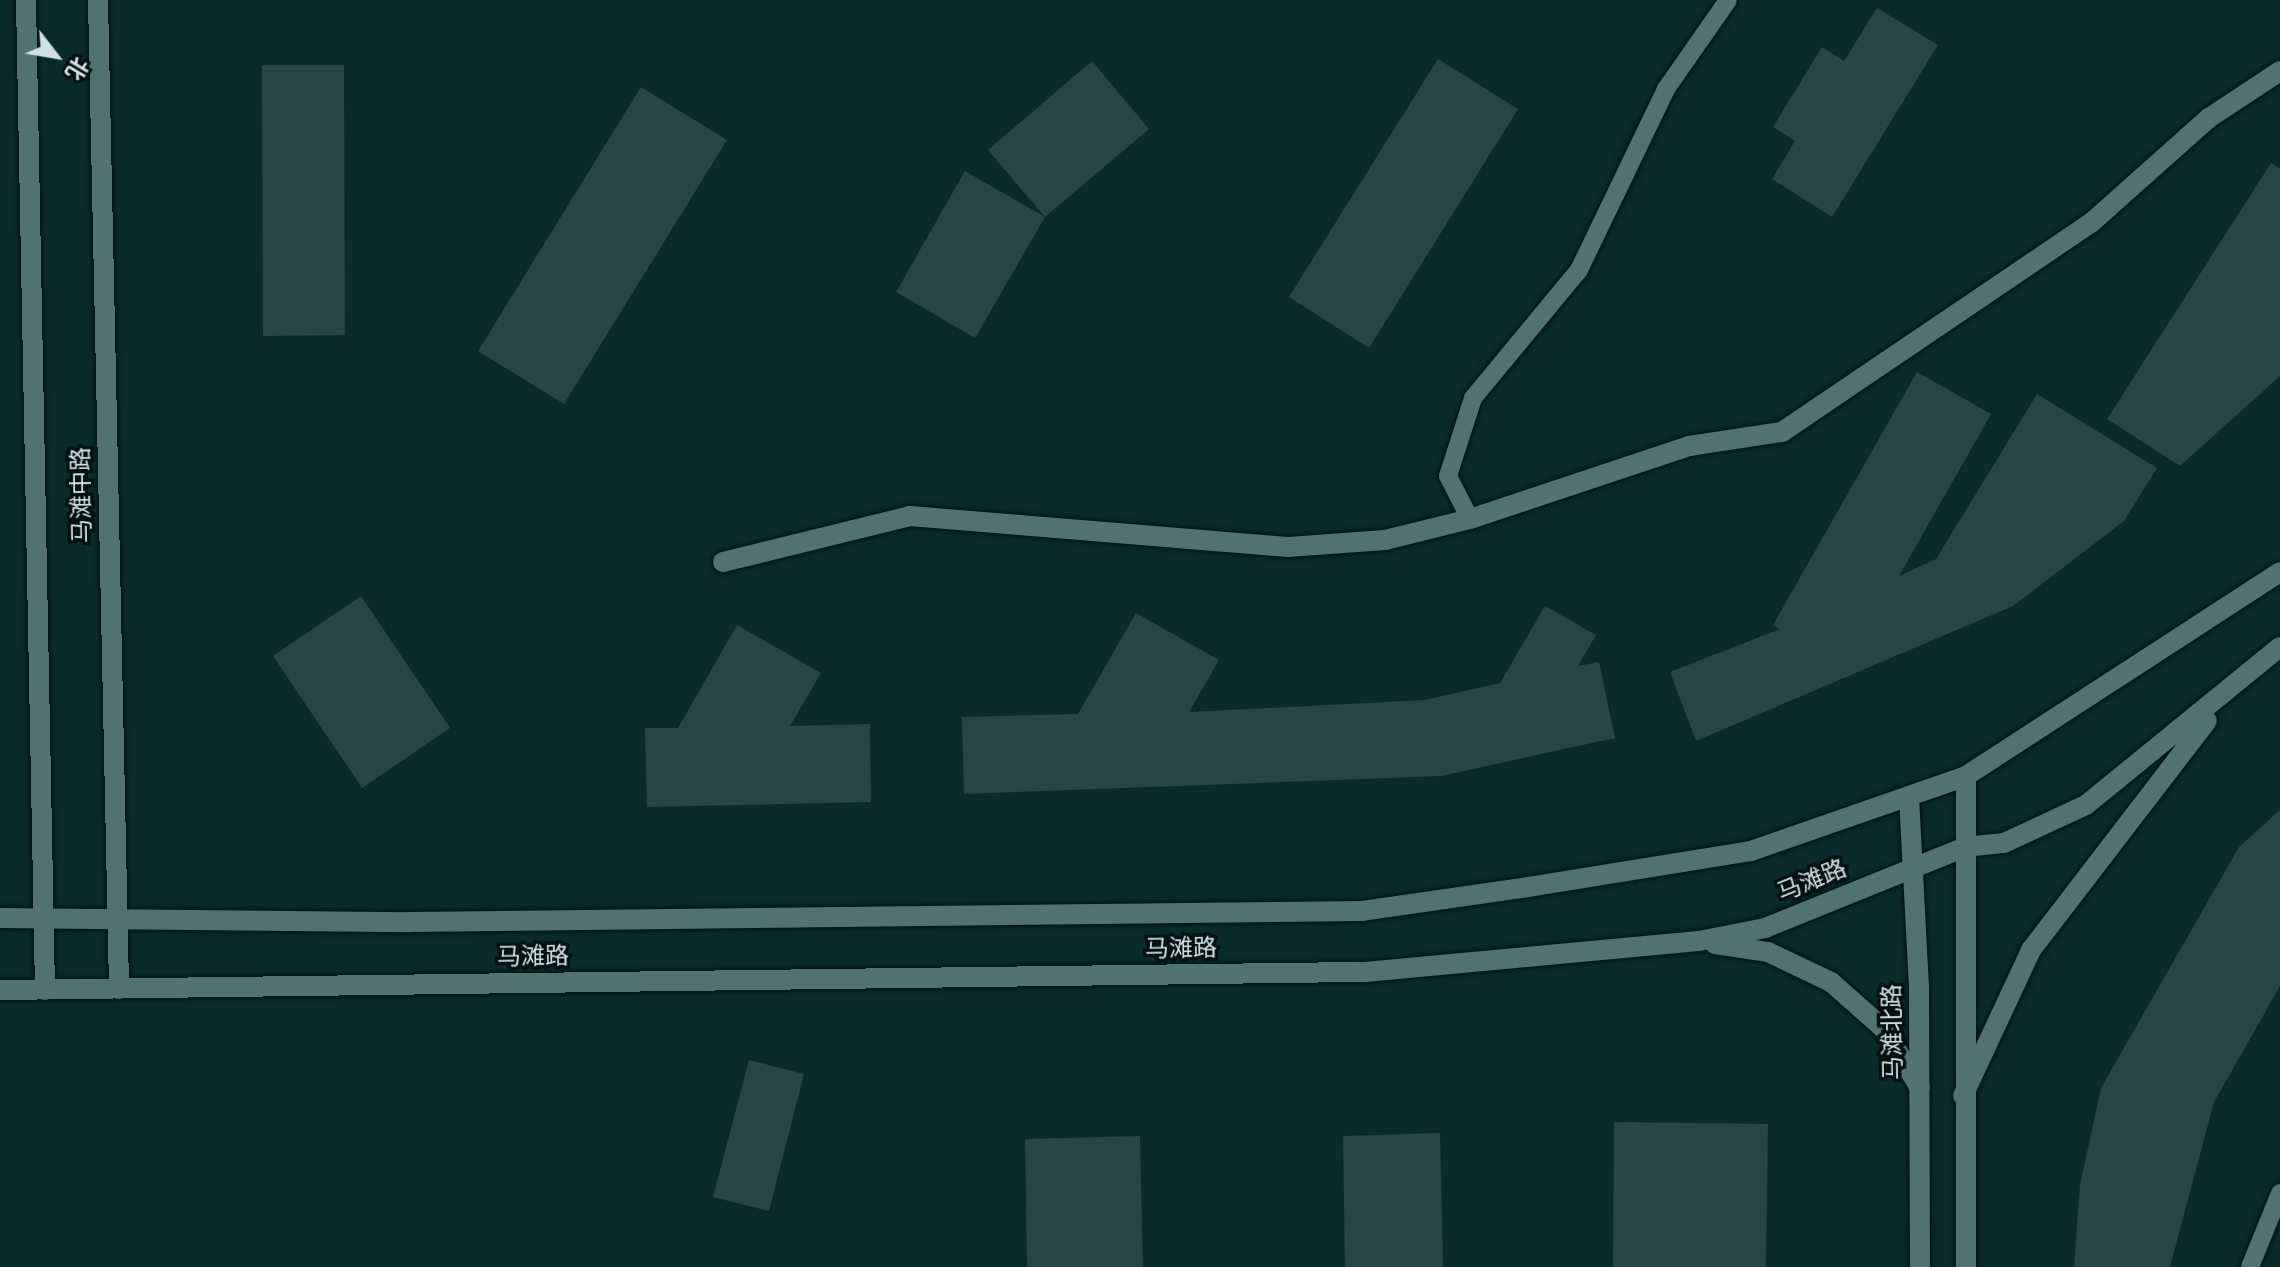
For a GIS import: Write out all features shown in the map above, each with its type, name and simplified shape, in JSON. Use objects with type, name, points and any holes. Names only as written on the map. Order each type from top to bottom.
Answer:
[{"type":"main road","name":"马滩中路","points":[[26,0],[45,990]]},
{"type":"main road","name":"马滩中路","points":[[98,0],[119,989]]},
{"type":"main road","points":[[723,562],[910,516],[1288,547],[1385,540],[1470,519],[1689,446],[1782,432],[2091,223],[2209,118],[2280,71]]},
{"type":"main road","name":"马滩路","points":[[0,918],[1362,911],[1751,851],[1966,776],[2280,572]]},
{"type":"main road","name":"马滩路","points":[[0,990],[1365,972],[1699,941],[1765,928],[1965,847],[2004,843],[2086,805],[2235,687],[2280,647]]},
{"type":"main road","points":[[1963,1096],[2031,950],[2125,819],[2235,687]]},
{"type":"main road","points":[[1966,776],[1963,1096],[1966,1267]]},
{"type":"main road","name":"马滩北路","points":[[1909,797],[1909,870],[1920,1088],[1920,1267]]},
{"type":"main road","points":[[1699,941],[1768,952],[1831,982],[1883,1028],[1920,1088]]},
{"type":"lane","points":[[1470,519],[1448,476],[1473,398],[1579,270],[1666,89],[1728,0]]},
{"type":"lane","points":[[2250,1267],[2280,1193]]},
{"type":"building","points":[[1877,8],[1938,45],[1832,217],[1772,179],[1795,141],[1773,127],[1822,47],[1844,61]]},
{"type":"building","points":[[1438,59],[1518,109],[1369,348],[1289,297]]},
{"type":"building","points":[[1092,61],[1149,129],[1045,217],[988,150]]},
{"type":"building","points":[[262,65],[344,65],[345,335],[263,336]]},
{"type":"building","points":[[641,87],[727,140],[564,404],[478,351]]},
{"type":"building","points":[[2271,163],[2280,169],[2280,376],[2180,466],[2107,419]]},
{"type":"building","points":[[965,171],[1045,217],[975,338],[896,292]]},
{"type":"building","points":[[1917,372],[1991,414],[1899,576],[1936,559],[2037,394],[2157,468],[2124,521],[2013,606],[1696,741],[1670,672],[1780,629],[1773,625]]},
{"type":"building","points":[[361,596],[450,728],[362,788],[273,656]]},
{"type":"building","points":[[1545,606],[1596,635],[1578,666],[1599,662],[1615,738],[1441,776],[964,794],[962,717],[1078,714],[1136,613],[1219,660],[1189,712],[1425,700],[1500,683]]},
{"type":"building","points":[[737,625],[821,673],[790,726],[870,724],[871,802],[647,807],[645,728],[678,728]]},
{"type":"building","points":[[2280,810],[2280,986],[2214,1102],[2170,1267],[2074,1267],[2080,1185],[2101,1088],[2239,847]]},
{"type":"building","points":[[749,1060],[804,1074],[769,1211],[713,1197]]},
{"type":"building","points":[[1614,1122],[1768,1124],[1766,1267],[1613,1267]]},
{"type":"building","points":[[1440,1133],[1443,1267],[1345,1267],[1343,1136]]},
{"type":"building","points":[[1140,1136],[1143,1267],[1027,1267],[1025,1139]]}]
